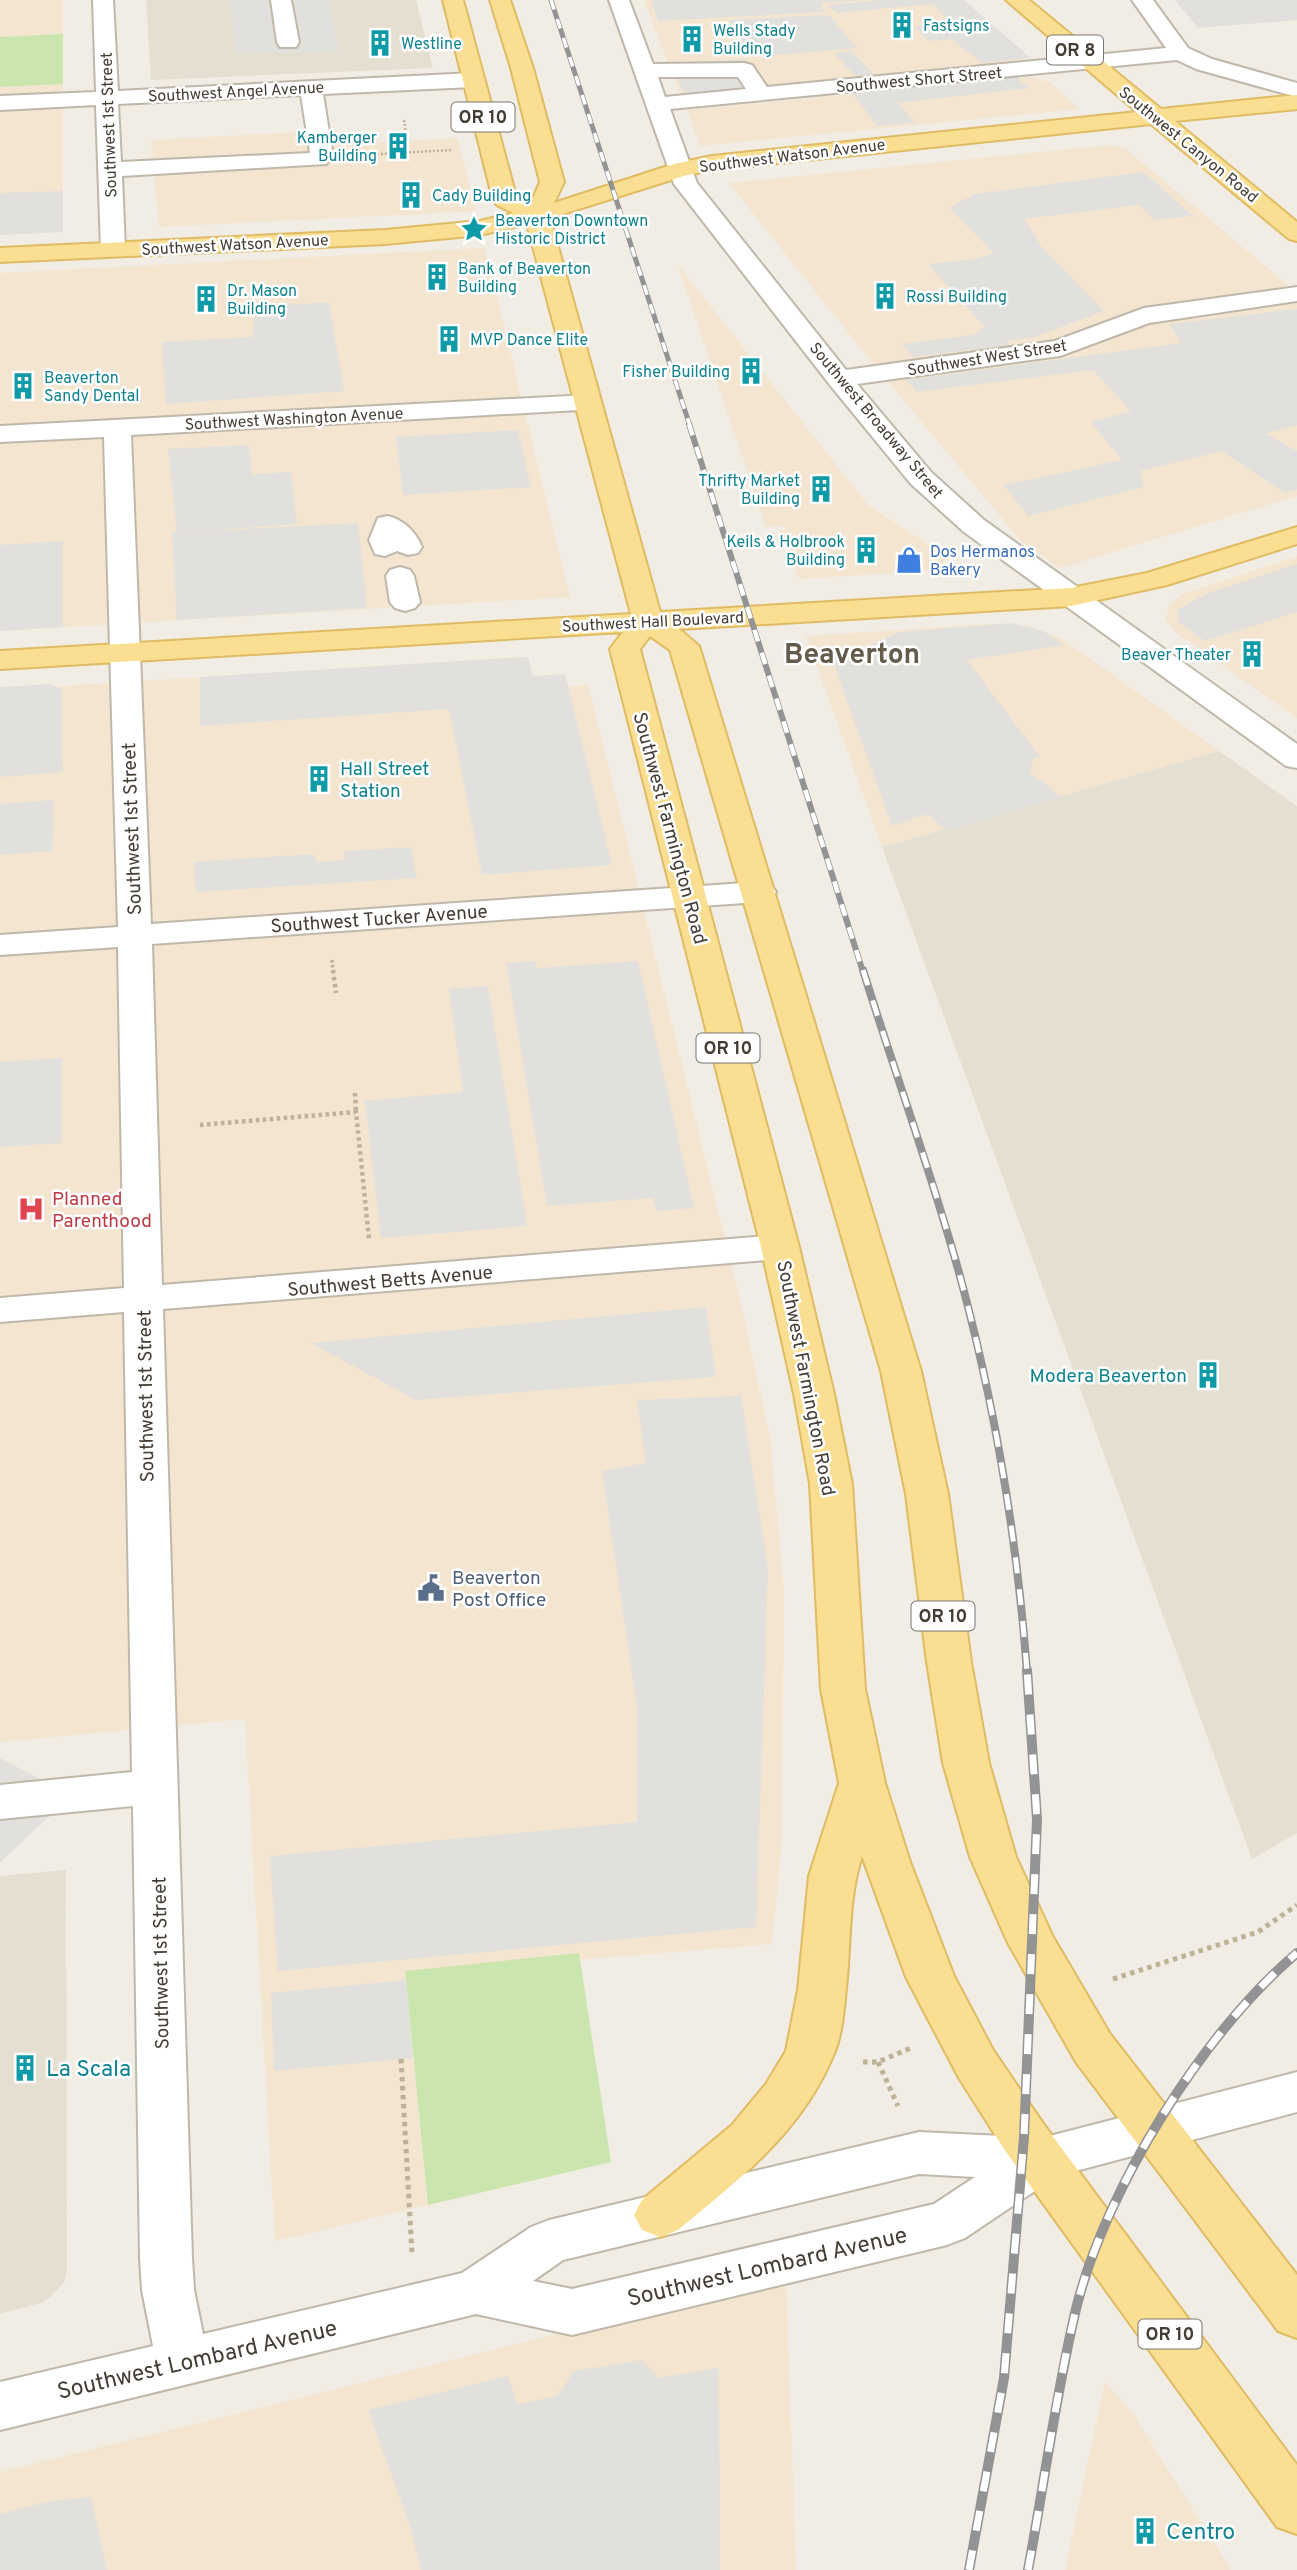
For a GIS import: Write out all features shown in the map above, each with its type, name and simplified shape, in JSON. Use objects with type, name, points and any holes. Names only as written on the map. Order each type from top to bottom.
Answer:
[{"type":"main road","name":"OR 10","points":[[453,0],[505,200],[537,215],[552,182],[522,68],[500,0]]},
{"type":"main road","name":"Southwest Canyon Road","points":[[1016,0],[1297,234]]},
{"type":"main road","name":"Southwest Watson Avenue","points":[[0,255],[385,237],[480,228],[537,215],[682,169],[739,160],[1297,102]]},
{"type":"main road","points":[[537,215],[647,620]]},
{"type":"main road","name":"Southwest Hall Boulevard","points":[[0,660],[1071,597],[1159,580],[1297,535]]},
{"type":"main road","name":"OR 10","points":[[647,620],[684,646],[901,1371],[927,1494],[949,1662],[966,1763],[993,1857],[1032,1943],[1093,2048],[1297,2315]]},
{"type":"main road","name":"Southwest Farmington Road","points":[[647,620],[625,649],[780,1247],[831,1484],[843,1689],[862,1783],[887,1862],[930,1978],[976,2064],[1042,2159]]},
{"type":"main road","points":[[660,2215],[750,2140],[784,2098],[810,2054],[822,1990],[832,1876],[862,1783]]},
{"type":"main road","name":"OR 10","points":[[1042,2159],[1297,2509]]},
{"type":"street","name":"Southwest 1st Street","points":[[103,0],[113,249]]},
{"type":"street","points":[[281,0],[288,42]]},
{"type":"street","name":"Southwest Broadway Street","points":[[619,0],[690,190],[839,379],[922,478],[974,526],[1297,759]]},
{"type":"street","points":[[1142,0],[1180,53],[1204,64],[1297,90]]},
{"type":"street","name":"Southwest Short Street","points":[[658,104],[1180,53]]},
{"type":"street","points":[[646,71],[744,70],[761,94]]},
{"type":"street","name":"Southwest Angel Avenue","points":[[0,103],[473,80]]},
{"type":"street","points":[[110,170],[298,161],[322,157],[311,88]]},
{"type":"street","name":"Southwest West Street","points":[[839,379],[1060,348],[1144,316],[1297,294]]},
{"type":"street","name":"Southwest Washington Avenue","points":[[0,434],[588,402]]},
{"type":"street","name":"Southwest 1st Street","points":[[117,427],[135,935],[168,2290],[183,2364]]},
{"type":"street","name":"Southwest Tucker Avenue","points":[[0,945],[759,892]]},
{"type":"street","name":"Southwest Betts Avenue","points":[[0,1310],[780,1247]]},
{"type":"street","points":[[0,1802],[155,1787]]},
{"type":"street","name":"Southwest Lombard Avenue","points":[[0,2406],[476,2292],[549,2242],[660,2215],[919,2153],[1042,2159],[1297,2092]]},
{"type":"street","name":"Southwest Lombard Avenue","points":[[476,2292],[572,2312],[947,2222],[1042,2159]]},
{"type":"path","points":[[322,157],[454,150]]},
{"type":"path","points":[[330,949],[336,993]]},
{"type":"path","points":[[355,1093],[369,1239]]},
{"type":"path","points":[[200,1125],[356,1112]]},
{"type":"path","points":[[1113,1979],[1258,1932],[1297,1905]]},
{"type":"path","points":[[899,2109],[878,2062],[920,2044]]},
{"type":"path","points":[[401,2059],[415,2307]]},
{"type":"shaded area","points":[[0,0],[63,0],[63,34],[0,37]]},
{"type":"shaded area","name":"Westline","points":[[146,0],[416,0],[433,68],[151,80]]},
{"type":"shaded area","points":[[230,0],[329,0],[339,51],[236,54]]},
{"type":"shaded area","points":[[644,0],[955,0],[1026,61],[680,94]]},
{"type":"shaded area","points":[[651,0],[866,0],[821,3],[824,12],[658,21]]},
{"type":"shaded area","points":[[882,0],[964,0],[1031,58],[981,63],[952,39],[929,41],[915,27],[951,23],[933,4],[836,13],[828,5]]},
{"type":"shaded area","points":[[1175,0],[1297,0],[1297,20],[1198,28]]},
{"type":"shaded area","points":[[829,15],[857,48],[752,57],[729,20]]},
{"type":"shaded area","points":[[851,51],[874,74],[855,76],[834,53]]},
{"type":"shaded area","points":[[745,59],[765,86],[683,92],[671,64]]},
{"type":"shaded area","points":[[1017,77],[1028,88],[898,103],[915,123],[877,126],[852,92]]},
{"type":"shaded area","points":[[1032,77],[1051,83],[1079,109],[700,146],[687,110]]},
{"type":"shaded area","points":[[63,84],[63,232],[0,235],[0,87]]},
{"type":"shaded area","points":[[304,132],[305,146],[458,138],[476,211],[159,227],[151,140]]},
{"type":"shaded area","points":[[1111,145],[1125,148],[1297,293],[1297,496],[1060,568],[1021,541],[871,361],[729,183]]},
{"type":"shaded area","points":[[1144,172],[1193,216],[1155,220],[1139,205],[1024,219],[1041,246],[1104,311],[1034,337],[1007,341],[1010,345],[913,357],[902,344],[973,335],[985,327],[928,264],[975,259],[994,253],[950,209],[958,203],[975,194]]},
{"type":"shaded area","points":[[63,191],[63,232],[0,235],[0,193]]},
{"type":"shaded area","points":[[485,248],[570,597],[0,631],[0,273]]},
{"type":"shaded area","points":[[678,265],[867,504],[943,554],[945,560],[941,565],[926,571],[799,579],[779,531],[785,530],[785,526],[766,527]]},
{"type":"shaded area","points":[[329,302],[344,391],[166,404],[162,342],[253,337],[254,317],[270,316],[271,306]]},
{"type":"shaded area","points":[[1297,309],[1297,425],[1266,434],[1297,451],[1297,489],[1285,493],[1221,451],[1140,471],[1144,487],[1028,516],[1004,485],[1122,460],[1091,422],[1131,411],[1093,370],[916,392],[906,380],[1181,343],[1169,324]]},
{"type":"shaded area","points":[[518,430],[531,487],[403,495],[396,437]]},
{"type":"shaded area","points":[[249,445],[252,474],[291,472],[297,524],[185,532],[358,523],[367,608],[177,620],[172,533],[177,532],[168,449]]},
{"type":"shaded area","points":[[63,541],[63,627],[0,631],[0,545]]},
{"type":"shaded area","points":[[1297,556],[1297,718],[1174,631],[1166,618],[1169,605],[1182,594]]},
{"type":"shaded area","points":[[1297,564],[1297,612],[1205,641],[1178,622],[1178,609],[1206,594]]},
{"type":"shaded area","points":[[1012,623],[1045,632],[1064,645],[967,660],[1040,757],[1034,758],[1030,772],[1061,797],[947,831],[928,814],[892,826],[829,651],[864,648],[899,632]]},
{"type":"shaded area","points":[[988,624],[1028,626],[1061,638],[1219,751],[882,847],[806,636]]},
{"type":"shaded area","points":[[518,657],[525,689],[588,685],[740,1299],[770,1437],[784,1589],[782,1838],[772,1944],[405,1974],[428,2205],[275,2241],[245,1719],[0,1742],[0,690]]},
{"type":"shaded area","points":[[528,657],[533,676],[565,674],[612,865],[482,875],[449,709],[200,726],[200,677]]},
{"type":"shaded area","points":[[50,684],[62,689],[63,772],[0,777],[0,687]]},
{"type":"shaded area","name":"Modera Beaverton","points":[[1219,751],[1297,806],[1297,1833],[1252,1859],[882,847]]},
{"type":"shaded area","points":[[54,800],[52,851],[0,855],[0,804]]},
{"type":"shaded area","points":[[411,847],[417,878],[196,892],[194,862],[314,854],[316,862],[345,860],[344,851]]},
{"type":"shaded area","points":[[536,961],[537,968],[638,961],[694,1208],[657,1211],[653,1198],[547,1206],[506,963]]},
{"type":"shaded area","points":[[488,986],[527,1226],[381,1238],[365,1101],[463,1092],[449,989]]},
{"type":"shaded area","points":[[62,1058],[62,1143],[0,1147],[0,1062]]},
{"type":"shaded area","points":[[706,1307],[716,1377],[416,1400],[311,1343]]},
{"type":"shaded area","points":[[741,1396],[768,1569],[756,1927],[278,1971],[270,1856],[637,1822],[637,1706],[602,1471],[646,1463],[637,1400]]},
{"type":"shaded area","points":[[0,1758],[71,1795],[0,1863]]},
{"type":"shaded area","points":[[66,1870],[67,2272],[64,2282],[51,2297],[41,2303],[0,2314],[0,1876]]},
{"type":"shaded area","points":[[406,1980],[413,2058],[274,2071],[271,1993]]},
{"type":"shaded area","points":[[786,2277],[796,2570],[0,2570],[0,2472]]},
{"type":"shaded area","points":[[641,2360],[659,2378],[719,2368],[720,2570],[421,2570],[410,2526],[368,2410],[508,2376],[517,2404],[557,2396],[574,2371]]},
{"type":"shaded area","points":[[1105,2381],[1133,2414],[1231,2570],[1065,2570]]},
{"type":"shaded area","points":[[91,2497],[107,2570],[0,2570],[0,2514],[51,2501]]},
{"type":"green space","points":[[63,34],[63,84],[0,87],[0,37]]},
{"type":"green space","points":[[579,1953],[611,2162],[428,2205],[405,1971]]},
{"type":"railway","points":[[551,0],[690,426]]},
{"type":"railway","points":[[689,424],[863,972]]},
{"type":"railway","points":[[863,970],[947,1232],[983,1368],[1010,1520],[1027,1672]]},
{"type":"railway","points":[[969,2570],[1004,2378],[1024,2137],[1037,1819],[1027,1670]]},
{"type":"railway","points":[[1028,2570],[1056,2406],[1076,2309],[1090,2263],[1110,2214],[1162,2116],[1193,2069],[1227,2025],[1297,1953]]},
{"type":"place","name":"Fastsigns","points":[[902,25]]},
{"type":"place","name":"Wells Stady Building","points":[[692,39]]},
{"type":"place","name":"Westline","points":[[380,43]]},
{"type":"place","name":"Kamberger Building","points":[[398,146]]},
{"type":"place","name":"Cady Building","points":[[411,195]]},
{"type":"place","name":"Beaverton Downtown Historic District","points":[[474,229]]},
{"type":"place","name":"Bank of Beaverton Building","points":[[437,277]]},
{"type":"place","name":"Rossi Building","points":[[885,296]]},
{"type":"place","name":"Dr. Mason Building","points":[[206,299]]},
{"type":"place","name":"MVP Dance Elite","points":[[449,339]]},
{"type":"place","name":"Fisher Building","points":[[751,371]]},
{"type":"place","name":"Beaverton Sandy Dental","points":[[23,386]]},
{"type":"place","name":"Thrifty Market Building","points":[[821,489]]},
{"type":"place","name":"Keils & Holbrook Building","points":[[866,550]]},
{"type":"place","name":"Dos Hermanos Bakery","points":[[909,560]]},
{"type":"place","name":"Beaver Theater","points":[[1252,654]]},
{"type":"place","name":"Hall Street Station","points":[[319,779]]},
{"type":"place","name":"Planned Parenthood","points":[[31,1209]]},
{"type":"place","name":"Modera Beaverton","points":[[1208,1375]]},
{"type":"place","name":"Beaverton Post Office","points":[[431,1588]]},
{"type":"place","name":"La Scala","points":[[25,2068]]},
{"type":"place","name":"Centro","points":[[1145,2531]]},
{"type":"district","name":"Beaverton","points":[[852,653]]}]
